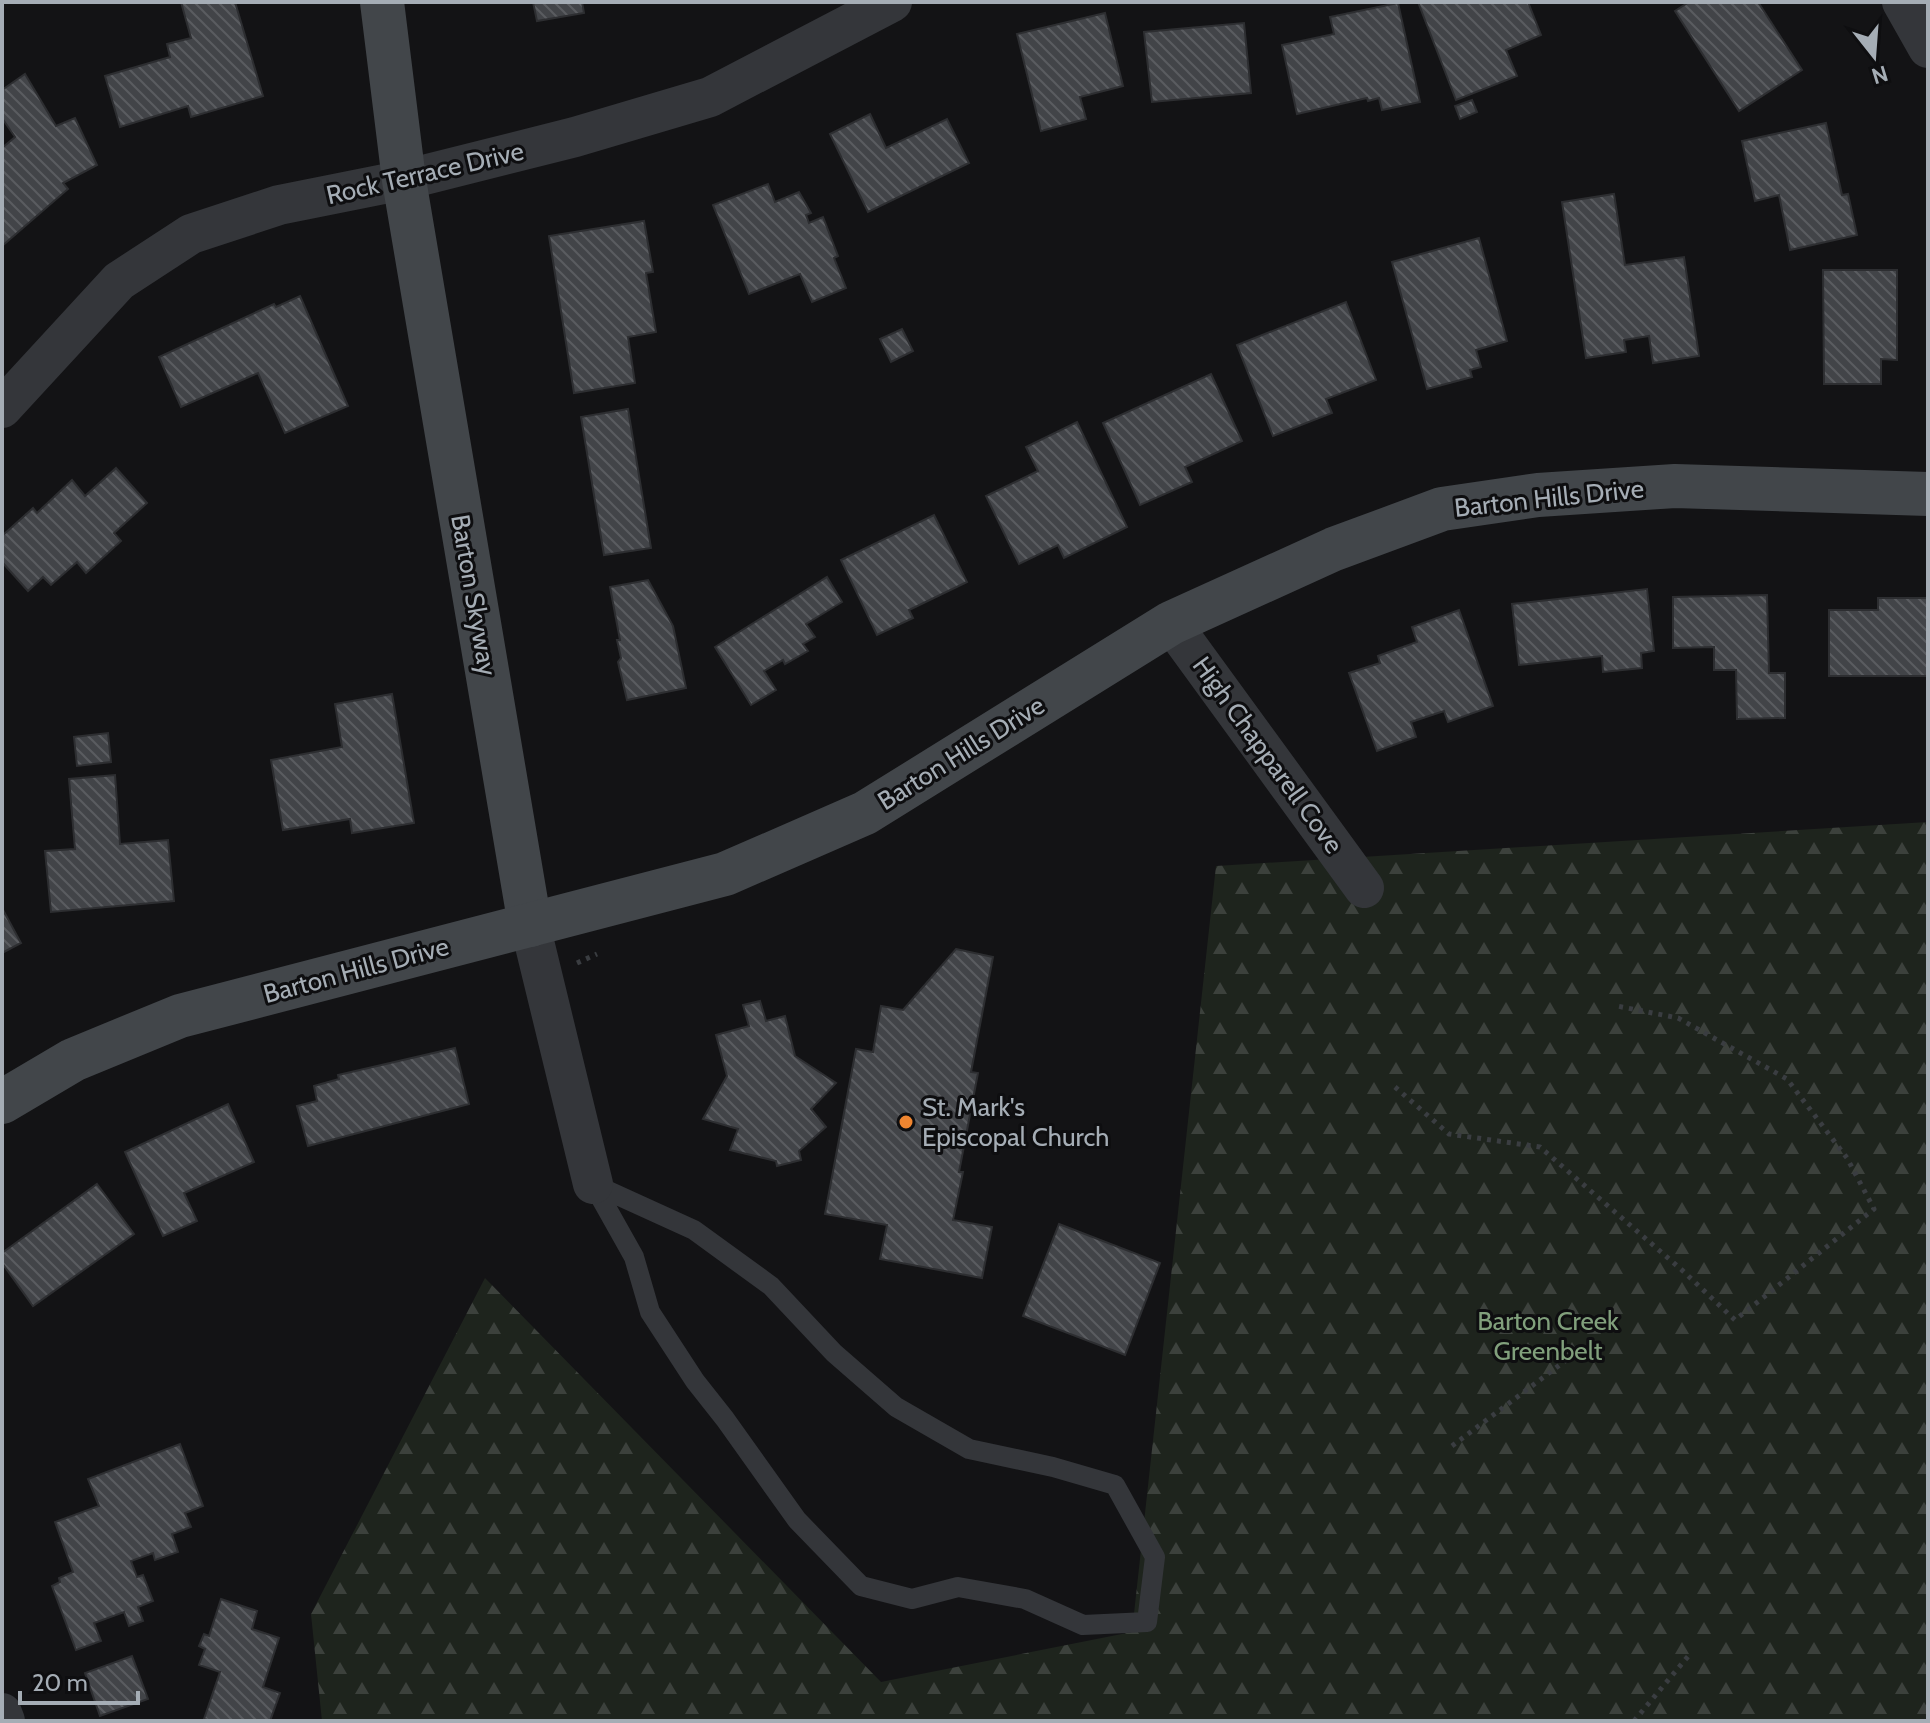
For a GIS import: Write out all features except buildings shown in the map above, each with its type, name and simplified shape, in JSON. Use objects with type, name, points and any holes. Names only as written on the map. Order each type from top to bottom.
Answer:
[{"type":"street","name":"Barton Skyway","points":[[382,2],[404,180],[530,925],[593,1184]]},
{"type":"street","name":"Rock Terrace Drive","points":[[2,408],[119,281],[191,234],[279,205],[404,180],[575,137],[710,97],[892,2]]},
{"type":"street","points":[[1902,2],[1928,48]]},
{"type":"street","name":"Barton Hills Drive","points":[[2,1102],[73,1060],[180,1016],[725,874],[865,813],[1171,623],[1334,549],[1442,509],[1538,495],[1675,486],[1928,494]]},
{"type":"street","name":"High Chapparell Cove","points":[[1171,623],[1364,888]]},
{"type":"street","points":[[2,1713],[5,1721]]},
{"type":"lane","points":[[593,1184],[694,1230],[771,1286],[834,1353],[896,1407],[969,1449],[1053,1467],[1115,1485],[1155,1557],[1147,1622],[1083,1625],[1025,1599],[958,1587],[912,1599],[861,1586],[797,1520],[695,1381],[650,1312],[634,1257],[593,1184]]},
{"type":"path","points":[[1395,1087],[1449,1134],[1540,1147],[1735,1320],[1874,1209],[1847,1158],[1787,1079],[1678,1018],[1617,1006]]},
{"type":"path","points":[[1452,1446],[1569,1358]]},
{"type":"path","points":[[1634,1721],[1690,1654]]},
{"type":"green space","name":"Barton Creek Greenbelt","points":[[1928,822],[1928,1721],[322,1721],[311,1614],[485,1278],[881,1682],[1132,1632],[1216,866]]},
{"type":"place","name":"St. Mark's Episcopal Church","points":[[906,1122]]}]
